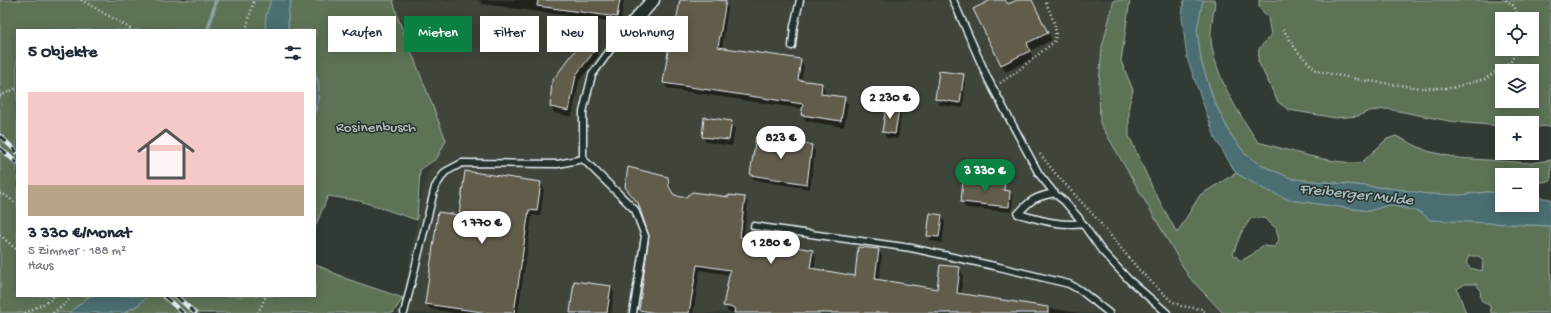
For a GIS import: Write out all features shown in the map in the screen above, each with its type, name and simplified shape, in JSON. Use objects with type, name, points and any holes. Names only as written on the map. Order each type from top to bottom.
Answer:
[{"type":"street","points":[[639,16],[653,0]]},
{"type":"lane","points":[[792,46],[794,26],[800,0]]},
{"type":"lane","points":[[953,0],[988,79],[1039,174],[1064,201],[1102,251],[1129,280],[1167,313]]},
{"type":"lane","points":[[609,52],[592,75],[583,112],[584,159],[635,210],[644,236],[633,313]]},
{"type":"lane","points":[[404,313],[435,187],[445,172],[462,163],[497,162],[558,164],[584,159]]},
{"type":"lane","points":[[1055,193],[1035,198],[1028,202],[1018,214],[1039,220],[1063,224],[1082,223]]},
{"type":"lane","points":[[754,226],[912,248],[1069,284],[1080,290],[1109,313]]},
{"type":"path","points":[[81,0],[131,29]]},
{"type":"path","points":[[246,29],[254,0]]},
{"type":"path","points":[[1003,88],[1000,82],[1015,73],[1054,42],[1056,31],[1045,0]]},
{"type":"path","points":[[1506,0],[1514,6],[1517,12]]},
{"type":"path","points":[[1283,29],[1297,50],[1317,71],[1361,80],[1421,88],[1451,88],[1485,79],[1511,61],[1514,56]]},
{"type":"path","points":[[0,96],[16,88]]},
{"type":"path","points":[[1040,153],[1055,173],[1096,218],[1140,271],[1170,300],[1181,306],[1201,309],[1206,313]]},
{"type":"path","points":[[0,194],[5,195],[16,203]]},
{"type":"path","points":[[0,235],[16,249]]},
{"type":"path","points":[[25,313],[51,300],[53,297]]},
{"type":"path","points":[[53,313],[71,297]]},
{"type":"path","points":[[258,313],[266,297]]},
{"type":"shaded area","points":[[393,0],[1114,0],[1102,47],[1099,83],[1100,123],[1189,277],[1223,313],[397,313],[403,298],[426,175],[446,140],[411,52],[472,52],[472,16],[404,16],[404,33]]},
{"type":"green space","points":[[0,0],[271,0],[266,16],[265,29],[16,29],[16,297],[89,297],[69,313],[0,313]]},
{"type":"green space","name":"Rosinenbusch","points":[[291,0],[393,0],[404,33],[404,52],[411,52],[446,140],[437,158],[420,170],[417,220],[360,201],[328,196],[316,225],[316,110],[318,104],[319,84],[316,76],[316,29],[288,29],[288,13]]},
{"type":"green space","points":[[1114,0],[1130,0],[1121,61],[1133,90],[1129,105],[1129,136],[1153,189],[1177,233],[1200,195],[1236,173],[1264,189],[1290,200],[1369,211],[1388,205],[1422,213],[1430,220],[1551,226],[1551,313],[1491,313],[1490,306],[1481,300],[1480,289],[1476,284],[1465,284],[1457,289],[1466,313],[1223,313],[1189,277],[1100,123],[1099,83],[1102,47]],"holes":[[[1251,218],[1264,218],[1276,228],[1279,240],[1275,247],[1262,246],[1253,254],[1241,261],[1233,254],[1241,233]],[[1469,256],[1479,256],[1483,261],[1482,271],[1470,268],[1466,263]]]},
{"type":"green space","points":[[1203,0],[1215,0],[1211,35],[1213,54],[1228,94],[1258,142],[1322,159],[1361,163],[1387,139],[1396,136],[1427,151],[1458,158],[1531,163],[1551,160],[1551,181],[1539,182],[1539,168],[1495,168],[1495,193],[1460,195],[1426,194],[1397,189],[1293,179],[1267,168],[1246,155],[1231,135],[1214,101],[1201,61],[1197,29]]},
{"type":"green space","points":[[1259,0],[1551,0],[1551,126],[1539,127],[1539,116],[1495,116],[1495,125],[1454,122],[1388,109],[1369,111],[1358,116],[1336,118],[1289,110],[1278,102],[1258,61],[1259,49],[1271,35],[1268,18],[1259,7]]},
{"type":"green space","points":[[316,264],[347,279],[403,298],[393,313],[124,313],[138,305],[147,297],[316,297]]},
{"type":"water","points":[[271,0],[291,0],[288,13],[288,29],[265,29],[266,16]]},
{"type":"water","name":"Freiberger Mulde","points":[[1184,0],[1203,0],[1197,29],[1201,61],[1214,101],[1231,135],[1246,155],[1267,168],[1293,179],[1397,189],[1427,194],[1460,195],[1495,193],[1495,212],[1539,212],[1539,197],[1551,199],[1551,226],[1430,220],[1422,213],[1405,208],[1388,205],[1369,211],[1290,200],[1264,189],[1236,173],[1216,140],[1187,58],[1182,17]]},
{"type":"water","points":[[316,76],[318,83],[316,108]]},
{"type":"water","points":[[89,297],[147,297],[138,305],[124,313],[69,313]]},
{"type":"building","points":[[538,0],[620,0],[617,16],[537,6]]},
{"type":"building","points":[[680,0],[726,1],[718,47],[801,59],[798,80],[822,83],[821,94],[845,97],[841,121],[801,115],[803,104],[663,83],[668,52],[688,52],[688,16],[677,16]]},
{"type":"building","points":[[991,0],[1005,0],[1008,4],[1017,0],[1032,0],[1048,33],[1027,43],[1030,51],[1001,65],[973,9]]},
{"type":"building","points":[[574,52],[594,52],[576,75],[569,111],[550,107],[552,81]]},
{"type":"building","points":[[939,71],[964,74],[960,103],[935,99]]},
{"type":"building","points":[[886,107],[899,109],[895,134],[882,132]]},
{"type":"building","points":[[704,117],[732,121],[729,140],[702,137]]},
{"type":"building","points":[[756,136],[812,145],[807,184],[750,175]]},
{"type":"building","points":[[628,167],[668,177],[669,186],[673,194],[680,197],[686,197],[692,192],[729,197],[729,195],[745,197],[740,237],[813,250],[810,268],[855,276],[858,247],[879,249],[875,279],[937,289],[940,265],[960,267],[957,293],[1048,307],[1048,313],[734,313],[735,308],[723,306],[730,270],[697,265],[689,313],[656,313],[639,310],[649,236],[638,203],[625,187]]},
{"type":"building","points":[[465,171],[541,182],[537,211],[529,210],[514,313],[489,313],[425,304],[438,212],[459,215]]},
{"type":"building","points":[[963,180],[1005,183],[1004,190],[1010,191],[1009,207],[961,202]]},
{"type":"building","points":[[930,213],[942,215],[939,237],[927,236]]},
{"type":"building","points":[[574,281],[611,286],[607,313],[570,313]]},
{"type":"waterway","points":[[208,29],[216,0]]},
{"type":"railway","points":[[0,136],[16,151]]},
{"type":"railway","points":[[0,148],[16,162]]},
{"type":"railway","points":[[165,297],[183,313]]},
{"type":"railway","points":[[177,297],[195,313]]}]
